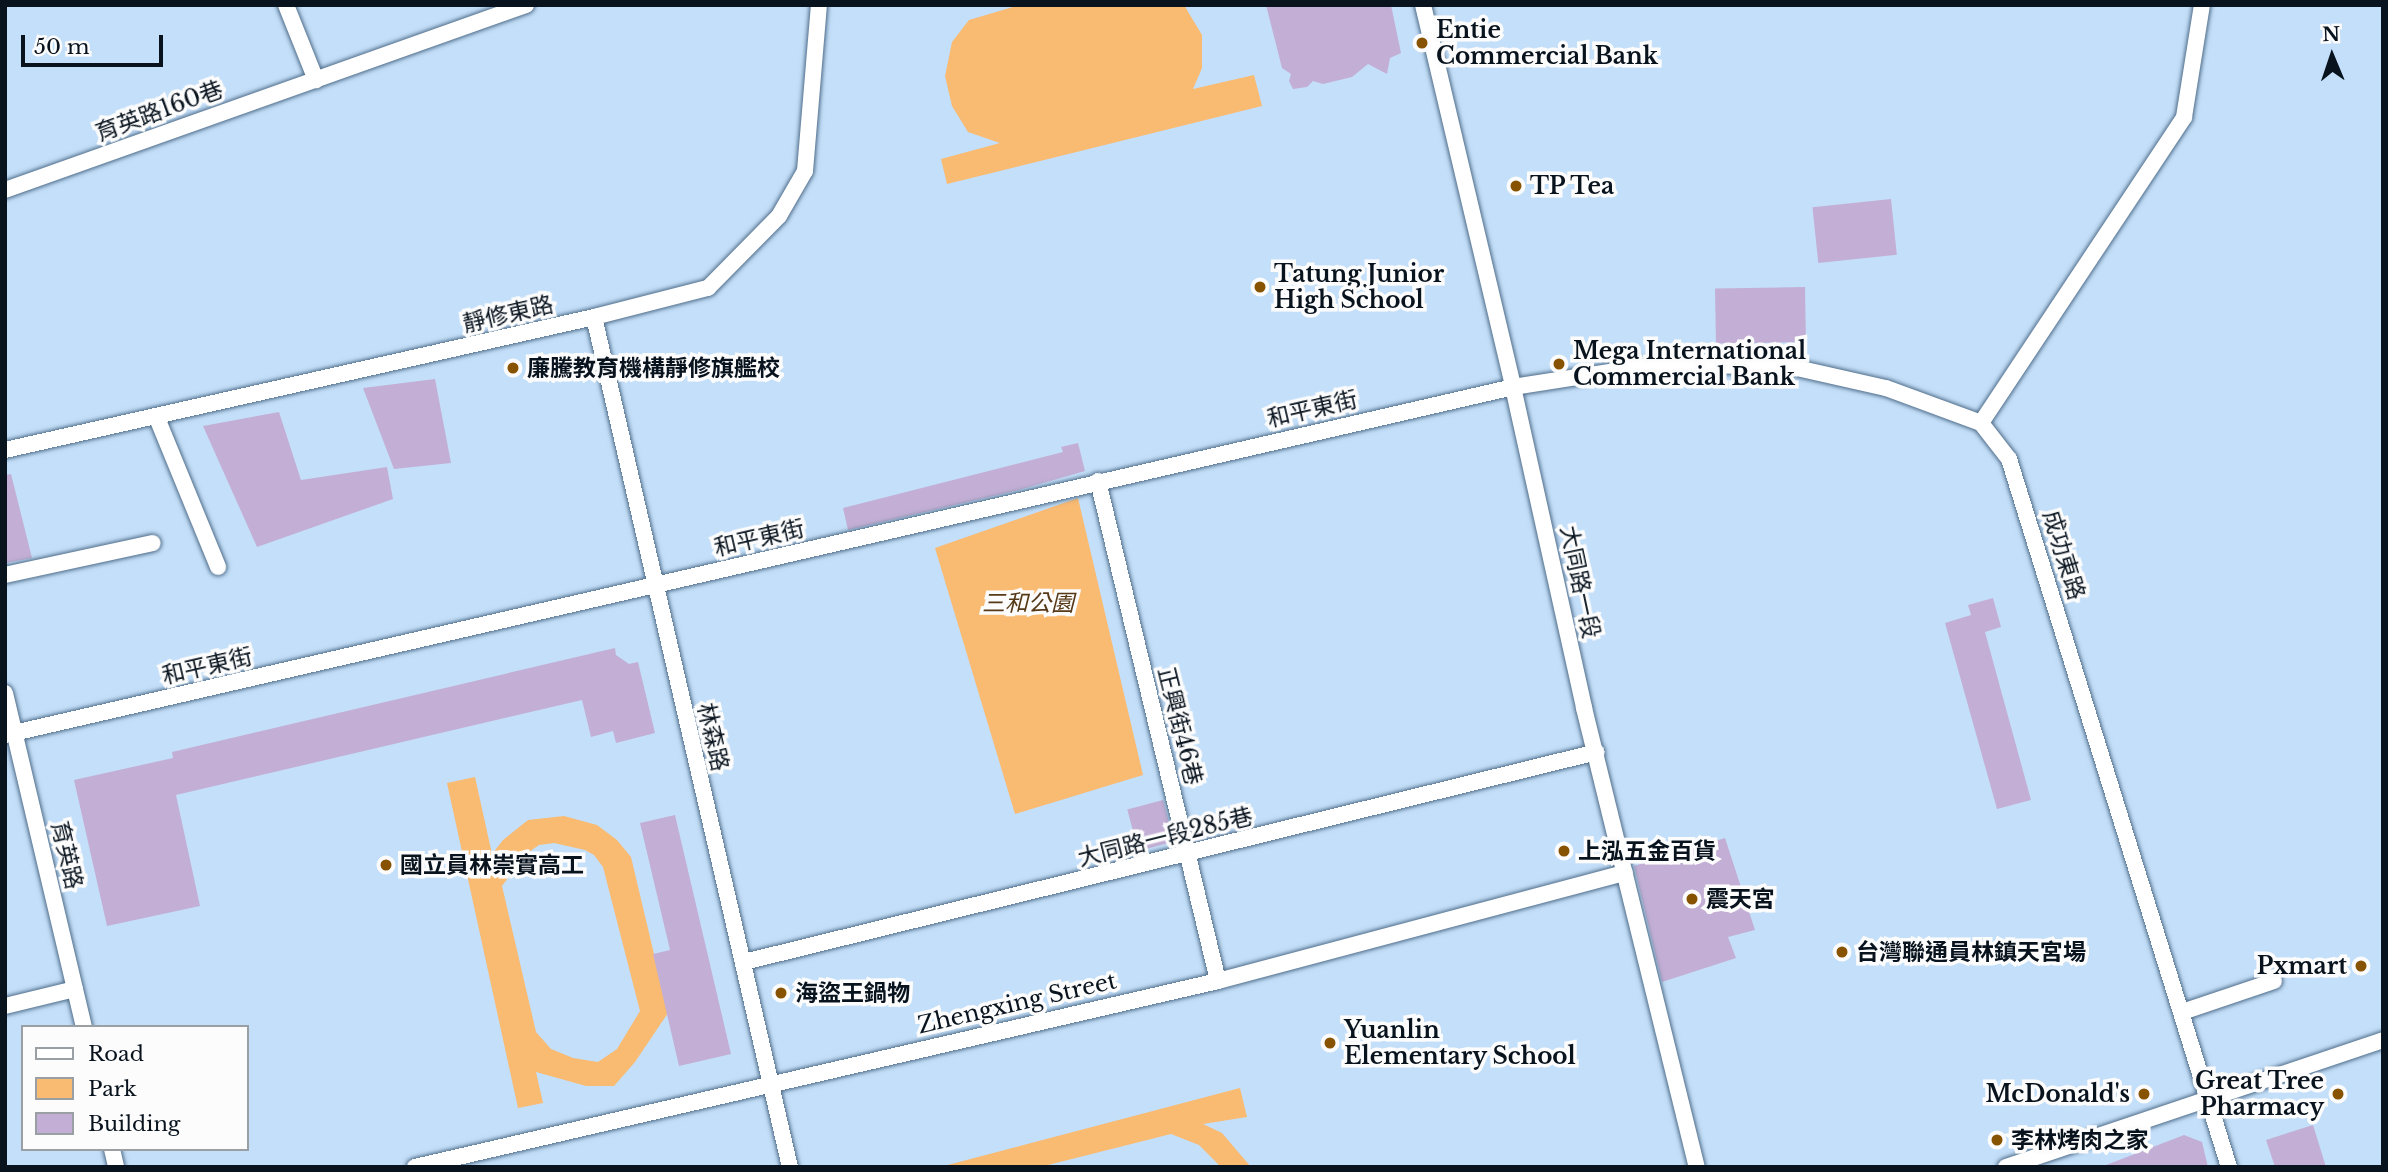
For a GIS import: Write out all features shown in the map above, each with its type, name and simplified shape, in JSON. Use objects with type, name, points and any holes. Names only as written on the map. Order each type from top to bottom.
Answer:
[{"type":"street","points":[[286,5],[316,80]]},
{"type":"street","name":"育英路160巷","points":[[5,190],[526,5]]},
{"type":"street","name":"靜修東路","points":[[5,450],[157,418],[708,288],[779,216],[805,171],[819,5]]},
{"type":"street","name":"大同路一段","points":[[1423,5],[1513,387],[1584,708],[1597,752],[1697,1167]]},
{"type":"street","points":[[1981,423],[2184,117],[2202,5]]},
{"type":"street","name":"林森路","points":[[594,317],[790,1167]]},
{"type":"street","name":"和平東街","points":[[10,734],[1513,387],[1653,365],[1788,366],[1886,388],[1981,423]]},
{"type":"street","points":[[157,418],[218,567]]},
{"type":"street","name":"成功東路","points":[[1981,423],[2009,459],[2026,506],[2229,1167]]},
{"type":"street","name":"正興街46巷","points":[[1098,481],[1218,981]]},
{"type":"street","points":[[5,575],[153,543]]},
{"type":"street","name":"育英路","points":[[5,693],[10,734],[84,1025]]},
{"type":"street","name":"大同路一段285巷","points":[[744,962],[1189,855],[1597,752]]},
{"type":"street","name":"Zhengxing Street","points":[[415,1167],[771,1082],[1218,981],[1625,873]]},
{"type":"street","points":[[2182,1012],[2274,981]]},
{"type":"street","points":[[5,1006],[75,989]]},
{"type":"street","points":[[2006,1167],[2383,1040]]},
{"type":"green space","points":[[1020,5],[1184,5],[1202,35],[1202,68],[1193,89],[1254,75],[1262,106],[947,184],[941,159],[1000,143],[968,132],[952,106],[945,76],[952,42],[969,20]]},
{"type":"green space","name":"三和公園","points":[[1078,498],[1143,775],[1015,814],[935,548]]},
{"type":"green space","points":[[475,777],[492,854],[503,840],[528,820],[564,816],[597,825],[617,840],[631,857],[668,1013],[635,1062],[614,1086],[586,1086],[536,1072],[543,1103],[518,1108],[447,783]],"holes":[[[554,843],[585,850],[594,855],[603,867],[640,1011],[617,1049],[598,1062],[573,1058],[551,1049],[536,1032],[502,886],[526,854],[539,845]]]},
{"type":"green space","points":[[1240,1088],[1247,1117],[1203,1124],[1222,1133],[1251,1167],[1221,1167],[1199,1145],[1171,1134],[1040,1167],[940,1167]]},
{"type":"building","points":[[1266,5],[1391,5],[1401,53],[1390,58],[1387,74],[1368,64],[1352,77],[1323,84],[1313,81],[1307,87],[1293,89],[1289,81],[1291,74],[1282,68]]},
{"type":"building","points":[[1891,199],[1897,255],[1818,263],[1812,207]]},
{"type":"building","points":[[1805,287],[1806,342],[1716,344],[1715,289]]},
{"type":"building","points":[[435,379],[451,463],[394,469],[363,388]]},
{"type":"building","points":[[279,412],[301,480],[387,467],[393,499],[257,547],[203,426]]},
{"type":"building","points":[[1078,443],[1085,471],[1019,490],[848,530],[843,508],[1063,452],[1061,447]]},
{"type":"building","points":[[11,474],[32,558],[5,563],[5,475]]},
{"type":"building","points":[[1993,598],[2001,627],[1985,632],[2031,800],[1997,809],[1945,623],[1971,615],[1968,605]]},
{"type":"building","points":[[615,648],[616,655],[629,664],[638,662],[655,733],[616,743],[613,731],[591,737],[582,700],[176,795],[200,906],[107,926],[74,780],[173,758],[172,752]]},
{"type":"building","points":[[1163,800],[1174,842],[1138,851],[1127,810]]},
{"type":"building","points":[[675,815],[731,1054],[679,1066],[653,954],[670,950],[640,823]]},
{"type":"building","name":"震天宮","points":[[1725,838],[1755,930],[1728,937],[1736,958],[1662,982],[1634,866]]},
{"type":"building","points":[[2313,1125],[2326,1167],[2275,1167],[2266,1140]]},
{"type":"building","points":[[2184,1135],[2202,1142],[2208,1167],[2101,1167]]},
{"type":"place","name":"Entie Commercial Bank","points":[[1422,43]]},
{"type":"place","name":"TP Tea","points":[[1516,186]]},
{"type":"place","name":"Tatung Junior High School","points":[[1260,287]]},
{"type":"place","name":"Mega International Commercial Bank","points":[[1559,364]]},
{"type":"place","name":"廉騰教育機構靜修旗艦校","points":[[513,368]]},
{"type":"place","name":"上泓五金百貨","points":[[1564,851]]},
{"type":"place","name":"國立員林崇實高工","points":[[386,865]]},
{"type":"place","name":"震天宮","points":[[1692,899]]},
{"type":"place","name":"台灣聯通員林鎮天宮場","points":[[1842,952]]},
{"type":"place","name":"Pxmart","points":[[2361,966]]},
{"type":"place","name":"海盜王鍋物","points":[[781,993]]},
{"type":"place","name":"Yuanlin Elementary School","points":[[1330,1043]]},
{"type":"place","name":"McDonald's","points":[[2144,1094]]},
{"type":"place","name":"Great Tree Pharmacy","points":[[2338,1094]]},
{"type":"place","name":"李林烤肉之家","points":[[1997,1140]]}]
